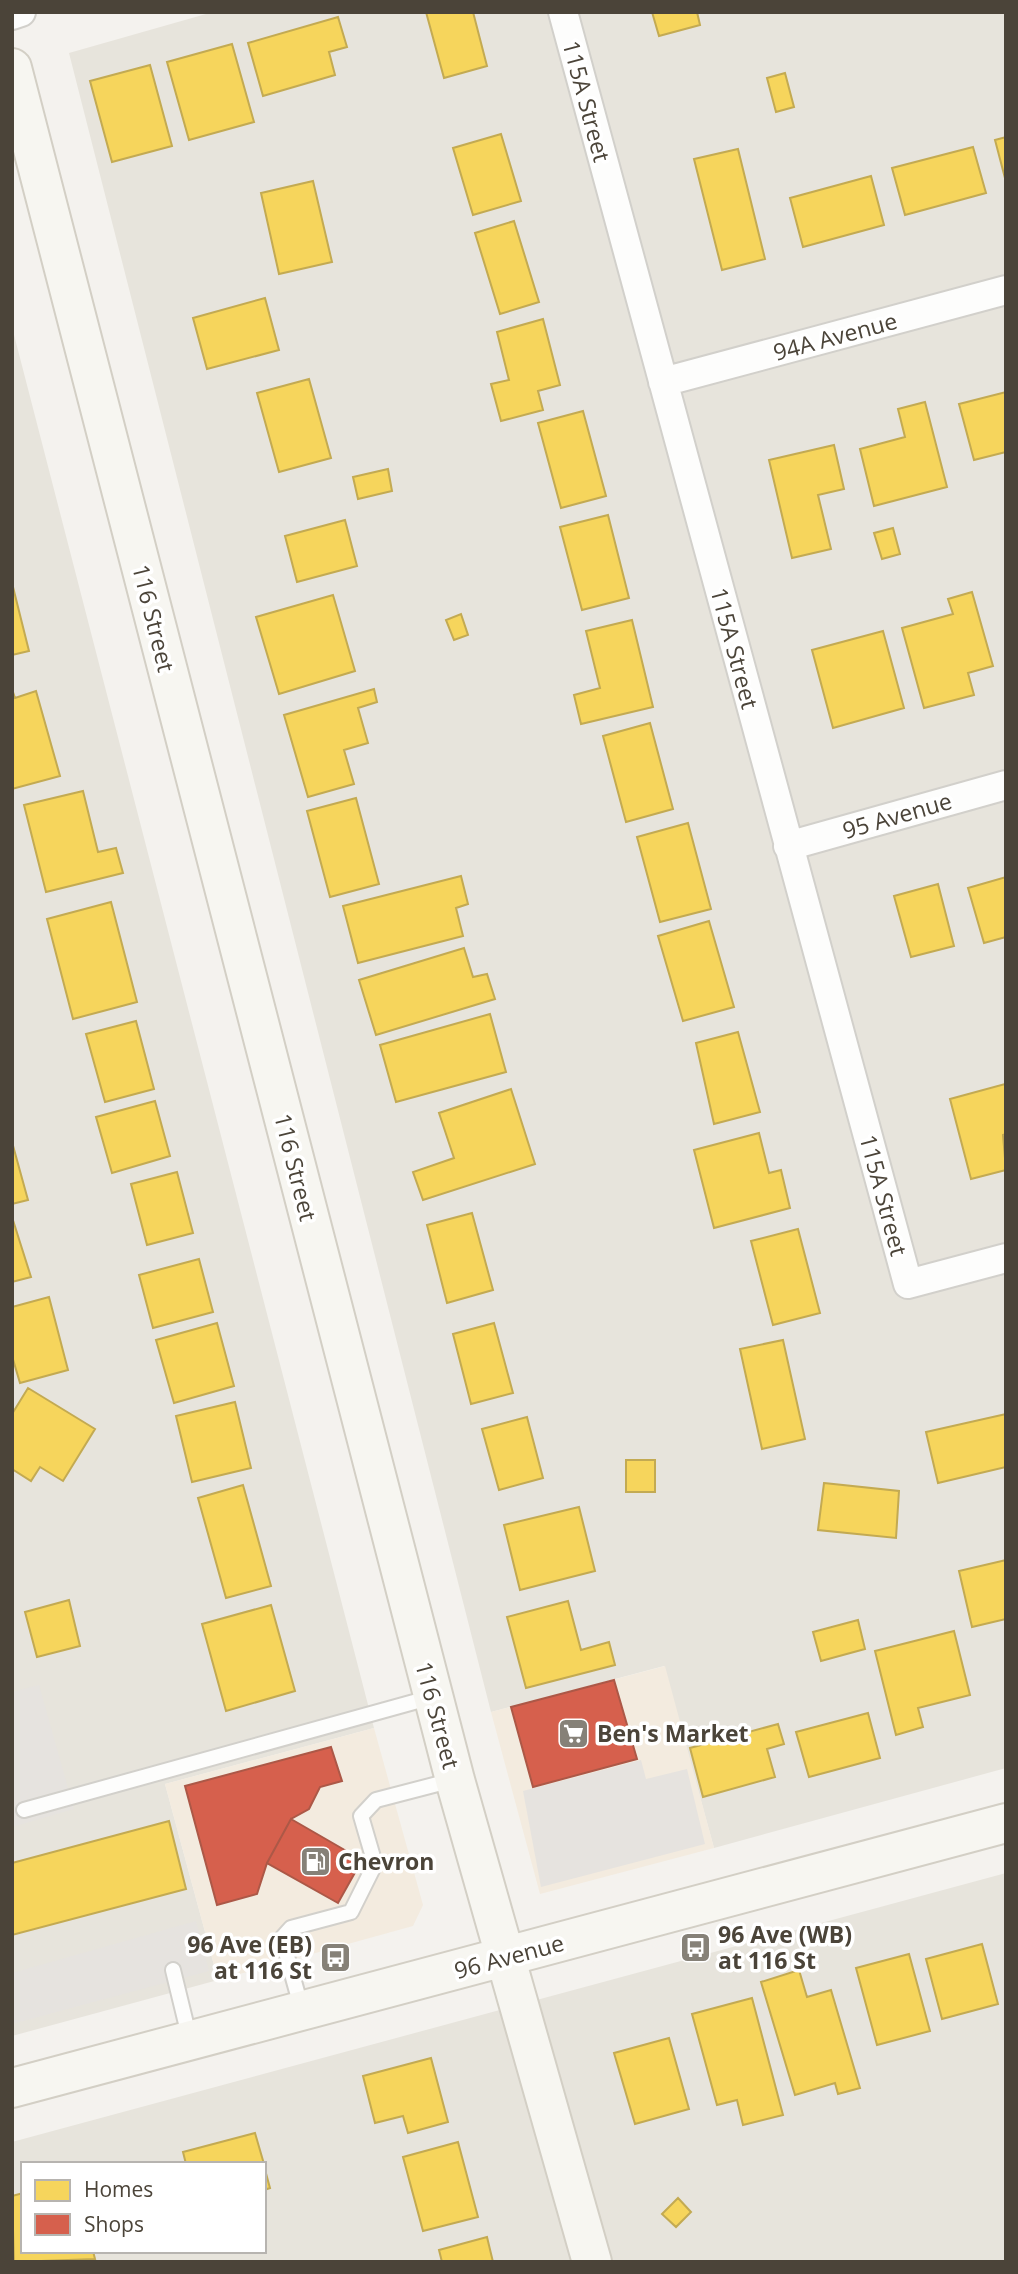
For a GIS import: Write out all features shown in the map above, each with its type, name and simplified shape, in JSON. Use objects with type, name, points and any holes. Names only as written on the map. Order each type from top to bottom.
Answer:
[{"type":"street","points":[[12,15],[21,12]]},
{"type":"street","name":"115A Street","points":[[563,12],[908,1284],[1006,1258]]},
{"type":"street","name":"116 Street","points":[[12,68],[455,1780],[592,2262]]},
{"type":"street","name":"94A Avenue","points":[[663,382],[1006,290]]},
{"type":"street","name":"95 Avenue","points":[[788,846],[1006,785]]},
{"type":"street","name":"96 Avenue","points":[[12,2088],[1006,1823]]},
{"type":"lane","points":[[24,1810],[433,1696]]},
{"type":"lane","points":[[303,2011],[282,1938],[291,1928],[351,1912],[374,1864],[361,1816],[376,1800],[455,1780]]},
{"type":"lane","points":[[173,1970],[190,2041]]},
{"type":"shaded area","points":[[213,12],[1006,12],[1006,1768],[714,1848],[664,1666],[491,1712],[69,53]]},
{"type":"shaded area","points":[[12,327],[374,1728],[165,1784],[218,1980],[12,2036]]},
{"type":"shaded area","points":[[665,1666],[714,1848],[540,1894],[491,1712]]},
{"type":"shaded area","points":[[39,1685],[74,1809],[12,1827],[12,1692]]},
{"type":"shaded area","points":[[374,1728],[423,1905],[413,1926],[218,1980],[165,1784]]},
{"type":"shaded area","points":[[641,1760],[646,1779],[687,1769],[705,1844],[541,1887],[523,1791]]},
{"type":"shaded area","points":[[1006,1873],[1006,2262],[12,2262],[12,2142]]},
{"type":"shaded area","points":[[196,1921],[209,1971],[12,2024],[12,1973]]},
{"type":"building: Homes","points":[[426,12],[473,12],[487,66],[444,78]]},
{"type":"building: Homes","points":[[652,12],[697,12],[700,25],[659,36]]},
{"type":"building: Homes","points":[[338,17],[347,47],[329,52],[335,75],[263,96],[248,43]]},
{"type":"building: Homes","points":[[232,44],[254,122],[189,140],[167,62]]},
{"type":"building: Homes","points":[[150,65],[172,146],[112,162],[90,81]]},
{"type":"building: Homes","points":[[785,73],[794,107],[776,112],[767,78]]},
{"type":"building: Homes","points":[[501,134],[521,201],[473,215],[453,148]]},
{"type":"building: Homes","points":[[1006,137],[1006,182],[995,140]]},
{"type":"building: Homes","points":[[973,147],[986,193],[905,215],[892,168]]},
{"type":"building: Homes","points":[[738,149],[765,259],[722,270],[694,159]]},
{"type":"building: Homes","points":[[871,176],[884,225],[803,247],[790,198]]},
{"type":"building: Homes","points":[[313,181],[332,262],[279,274],[261,193]]},
{"type":"building: Homes","points":[[514,221],[539,302],[500,314],[475,233]]},
{"type":"building: Homes","points":[[265,298],[279,350],[207,369],[193,318]]},
{"type":"building: Homes","points":[[543,319],[560,385],[538,391],[543,410],[501,421],[491,384],[509,380],[497,332]]},
{"type":"building: Homes","points":[[309,379],[331,458],[279,472],[257,393]]},
{"type":"building: Homes","points":[[1006,392],[1006,452],[974,460],[959,404]]},
{"type":"building: Homes","points":[[925,402],[947,487],[874,506],[860,449],[905,437],[898,409]]},
{"type":"building: Homes","points":[[583,411],[606,496],[561,508],[538,423]]},
{"type":"building: Homes","points":[[834,445],[844,489],[818,495],[831,549],[792,558],[769,460]]},
{"type":"building: Homes","points":[[388,469],[392,491],[358,499],[353,477]]},
{"type":"building: Homes","points":[[608,515],[629,598],[582,610],[560,527]]},
{"type":"building: Homes","points":[[345,520],[357,566],[297,582],[285,536]]},
{"type":"building: Homes","points":[[893,528],[900,554],[882,559],[874,533]]},
{"type":"building: Homes","points":[[12,583],[29,651],[12,655]]},
{"type":"building: Homes","points":[[972,592],[993,666],[968,673],[974,695],[924,708],[902,628],[953,614],[948,599]]},
{"type":"building: Homes","points":[[333,595],[355,671],[279,694],[256,617]]},
{"type":"building: Homes","points":[[461,614],[468,635],[454,640],[446,620]]},
{"type":"building: Homes","points":[[632,620],[653,707],[581,724],[574,695],[600,688],[586,631]]},
{"type":"building: Homes","points":[[883,631],[904,708],[833,728],[812,650]]},
{"type":"building: Homes","points":[[12,689],[15,698],[36,691],[60,776],[12,789]]},
{"type":"building: Homes","points":[[374,689],[377,702],[358,708],[368,743],[344,750],[354,784],[308,797],[284,715]]},
{"type":"building: Homes","points":[[650,723],[673,809],[626,822],[603,736]]},
{"type":"building: Homes","points":[[83,791],[98,852],[116,848],[123,873],[46,892],[24,805]]},
{"type":"building: Homes","points":[[356,798],[379,884],[330,897],[307,811]]},
{"type":"building: Homes","points":[[688,823],[711,909],[660,922],[637,837]]},
{"type":"building: Homes","points":[[461,876],[468,904],[456,908],[463,936],[358,963],[343,906]]},
{"type":"building: Homes","points":[[1006,877],[1006,937],[984,943],[968,888]]},
{"type":"building: Homes","points":[[938,884],[954,946],[911,957],[894,896]]},
{"type":"building: Homes","points":[[111,902],[137,1002],[73,1019],[47,919]]},
{"type":"building: Homes","points":[[709,921],[734,1007],[683,1021],[658,936]]},
{"type":"building: Homes","points":[[464,948],[473,977],[487,974],[495,999],[376,1035],[359,980]]},
{"type":"building: Homes","points":[[490,1014],[506,1072],[396,1102],[380,1045]]},
{"type":"building: Homes","points":[[136,1021],[154,1089],[105,1102],[86,1034]]},
{"type":"building: Homes","points":[[738,1032],[760,1112],[714,1124],[696,1043]]},
{"type":"building: Homes","points":[[1005,1084],[1006,1134],[1003,1135],[1006,1170],[971,1179],[950,1099]]},
{"type":"building: Homes","points":[[511,1089],[535,1164],[423,1200],[413,1172],[454,1158],[439,1113]]},
{"type":"building: Homes","points":[[155,1101],[170,1156],[112,1173],[96,1117]]},
{"type":"building: Homes","points":[[759,1133],[769,1173],[781,1170],[790,1208],[714,1228],[694,1150]]},
{"type":"building: Homes","points":[[12,1142],[28,1200],[12,1204]]},
{"type":"building: Homes","points":[[177,1172],[193,1233],[147,1245],[131,1184]]},
{"type":"building: Homes","points":[[472,1213],[493,1290],[447,1303],[427,1225]]},
{"type":"building: Homes","points":[[12,1217],[31,1277],[12,1282]]},
{"type":"building: Homes","points":[[798,1229],[820,1313],[773,1325],[751,1241]]},
{"type":"building: Homes","points":[[199,1259],[213,1312],[153,1328],[139,1275]]},
{"type":"building: Homes","points":[[49,1297],[68,1370],[20,1383],[12,1356],[12,1307]]},
{"type":"building: Homes","points":[[217,1323],[234,1386],[174,1403],[156,1340]]},
{"type":"building: Homes","points":[[494,1323],[513,1393],[471,1404],[453,1334]]},
{"type":"building: Homes","points":[[783,1340],[805,1439],[762,1449],[740,1349]]},
{"type":"building: Homes","points":[[28,1388],[95,1429],[63,1481],[40,1467],[31,1481],[12,1469],[12,1414]]},
{"type":"building: Homes","points":[[235,1402],[251,1468],[192,1482],[176,1416]]},
{"type":"building: Homes","points":[[1006,1414],[1006,1467],[938,1483],[926,1432]]},
{"type":"building: Homes","points":[[527,1417],[543,1478],[499,1490],[482,1429]]},
{"type":"building: Homes","points":[[626,1460],[655,1460],[655,1492],[626,1492]]},
{"type":"building: Homes","points":[[824,1483],[899,1491],[896,1538],[818,1530]]},
{"type":"building: Homes","points":[[243,1485],[271,1586],[226,1598],[198,1498]]},
{"type":"building: Homes","points":[[579,1507],[595,1571],[520,1590],[504,1525]]},
{"type":"building: Homes","points":[[1006,1560],[1006,1619],[972,1627],[959,1571]]},
{"type":"building: Homes","points":[[69,1600],[80,1646],[37,1657],[25,1612]]},
{"type":"building: Homes","points":[[568,1601],[581,1650],[609,1642],[615,1665],[526,1688],[507,1617]]},
{"type":"building: Homes","points":[[271,1605],[295,1691],[226,1711],[202,1624]]},
{"type":"building: Homes","points":[[858,1620],[865,1649],[821,1661],[813,1632]]},
{"type":"building: Homes","points":[[954,1631],[970,1695],[918,1708],[923,1727],[896,1735],[875,1651]]},
{"type":"building: Homes","points":[[868,1713],[880,1758],[809,1777],[796,1732]]},
{"type":"building: Homes","points":[[778,1724],[784,1744],[767,1749],[775,1777],[703,1797],[690,1748]]},
{"type":"building: Homes","points":[[169,1821],[186,1889],[12,1935],[12,1863]]},
{"type":"building: Homes","points":[[982,1944],[998,2004],[942,2019],[926,1959]]},
{"type":"building: Homes","points":[[909,1954],[930,2031],[877,2045],[856,1968]]},
{"type":"building: Homes","points":[[799,1970],[807,1997],[831,1990],[860,2088],[838,2094],[835,2083],[795,2095],[761,1982]]},
{"type":"building: Homes","points":[[752,1998],[783,2115],[743,2125],[737,2100],[717,2105],[692,2014]]},
{"type":"building: Homes","points":[[669,2038],[689,2109],[635,2124],[614,2053]]},
{"type":"building: Homes","points":[[431,2058],[448,2122],[408,2133],[403,2116],[375,2123],[363,2076]]},
{"type":"building: Homes","points":[[255,2133],[263,2162],[186,2162],[183,2152]]},
{"type":"building: Homes","points":[[458,2142],[478,2217],[423,2231],[403,2157]]},
{"type":"building: Homes","points":[[266,2173],[270,2188],[266,2189]]},
{"type":"building: Homes","points":[[21,2194],[21,2253],[94,2253],[95,2259],[14,2262],[12,2196]]},
{"type":"building: Homes","points":[[678,2198],[691,2212],[676,2227],[662,2214]]},
{"type":"building: Homes","points":[[487,2237],[493,2262],[442,2262],[439,2250]]},
{"type":"building: Shops","name":"Ben's Market","points":[[614,1680],[637,1759],[533,1787],[511,1707]]},
{"type":"building: Shops","points":[[331,1747],[342,1781],[320,1787],[309,1809],[291,1819],[267,1863],[257,1894],[217,1905],[185,1786]]},
{"type":"building: Shops","name":"Chevron","points":[[291,1819],[362,1860],[338,1903],[267,1863]]},
{"type":"place","name":"Ben's Market","points":[[574,1733]]},
{"type":"place","name":"Chevron","points":[[315,1861]]},
{"type":"place","name":"96 Ave (WB) at 116 St","points":[[695,1947]]},
{"type":"place","name":"96 Ave (EB) at 116 St","points":[[335,1957]]}]
